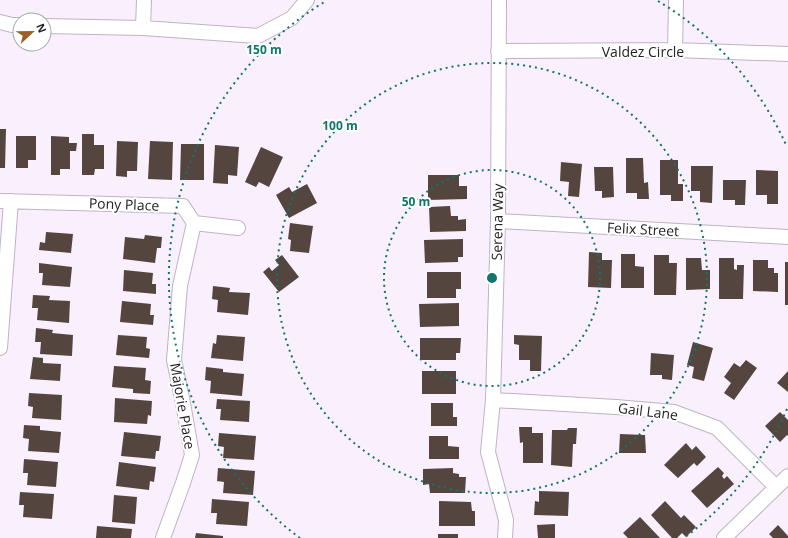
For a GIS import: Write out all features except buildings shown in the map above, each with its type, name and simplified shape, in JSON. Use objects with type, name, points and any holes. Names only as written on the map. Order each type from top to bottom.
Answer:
[{"type":"street","points":[[143,28],[144,0]]},
{"type":"street","points":[[52,26],[143,28],[258,36],[292,18],[307,0]]},
{"type":"street","name":"Serena Way","points":[[498,0],[498,221],[493,400],[488,452],[506,520],[505,538]]},
{"type":"street","points":[[674,50],[676,0]]},
{"type":"street","points":[[0,22],[12,25]]},
{"type":"street","name":"Valdez Circle","points":[[498,51],[674,50],[788,54]]},
{"type":"street","points":[[0,348],[5,201]]},
{"type":"street","name":"Pony Place","points":[[5,201],[183,206],[194,223]]},
{"type":"street","name":"Felix Street","points":[[498,221],[788,237]]},
{"type":"street","points":[[194,223],[238,228]]},
{"type":"street","name":"Majorie Place","points":[[163,538],[192,455],[174,360],[180,286],[194,223]]},
{"type":"street","name":"Gail Lane","points":[[493,400],[616,406],[674,412],[717,428],[776,487]]},
{"type":"street","points":[[724,538],[788,476]]}]
